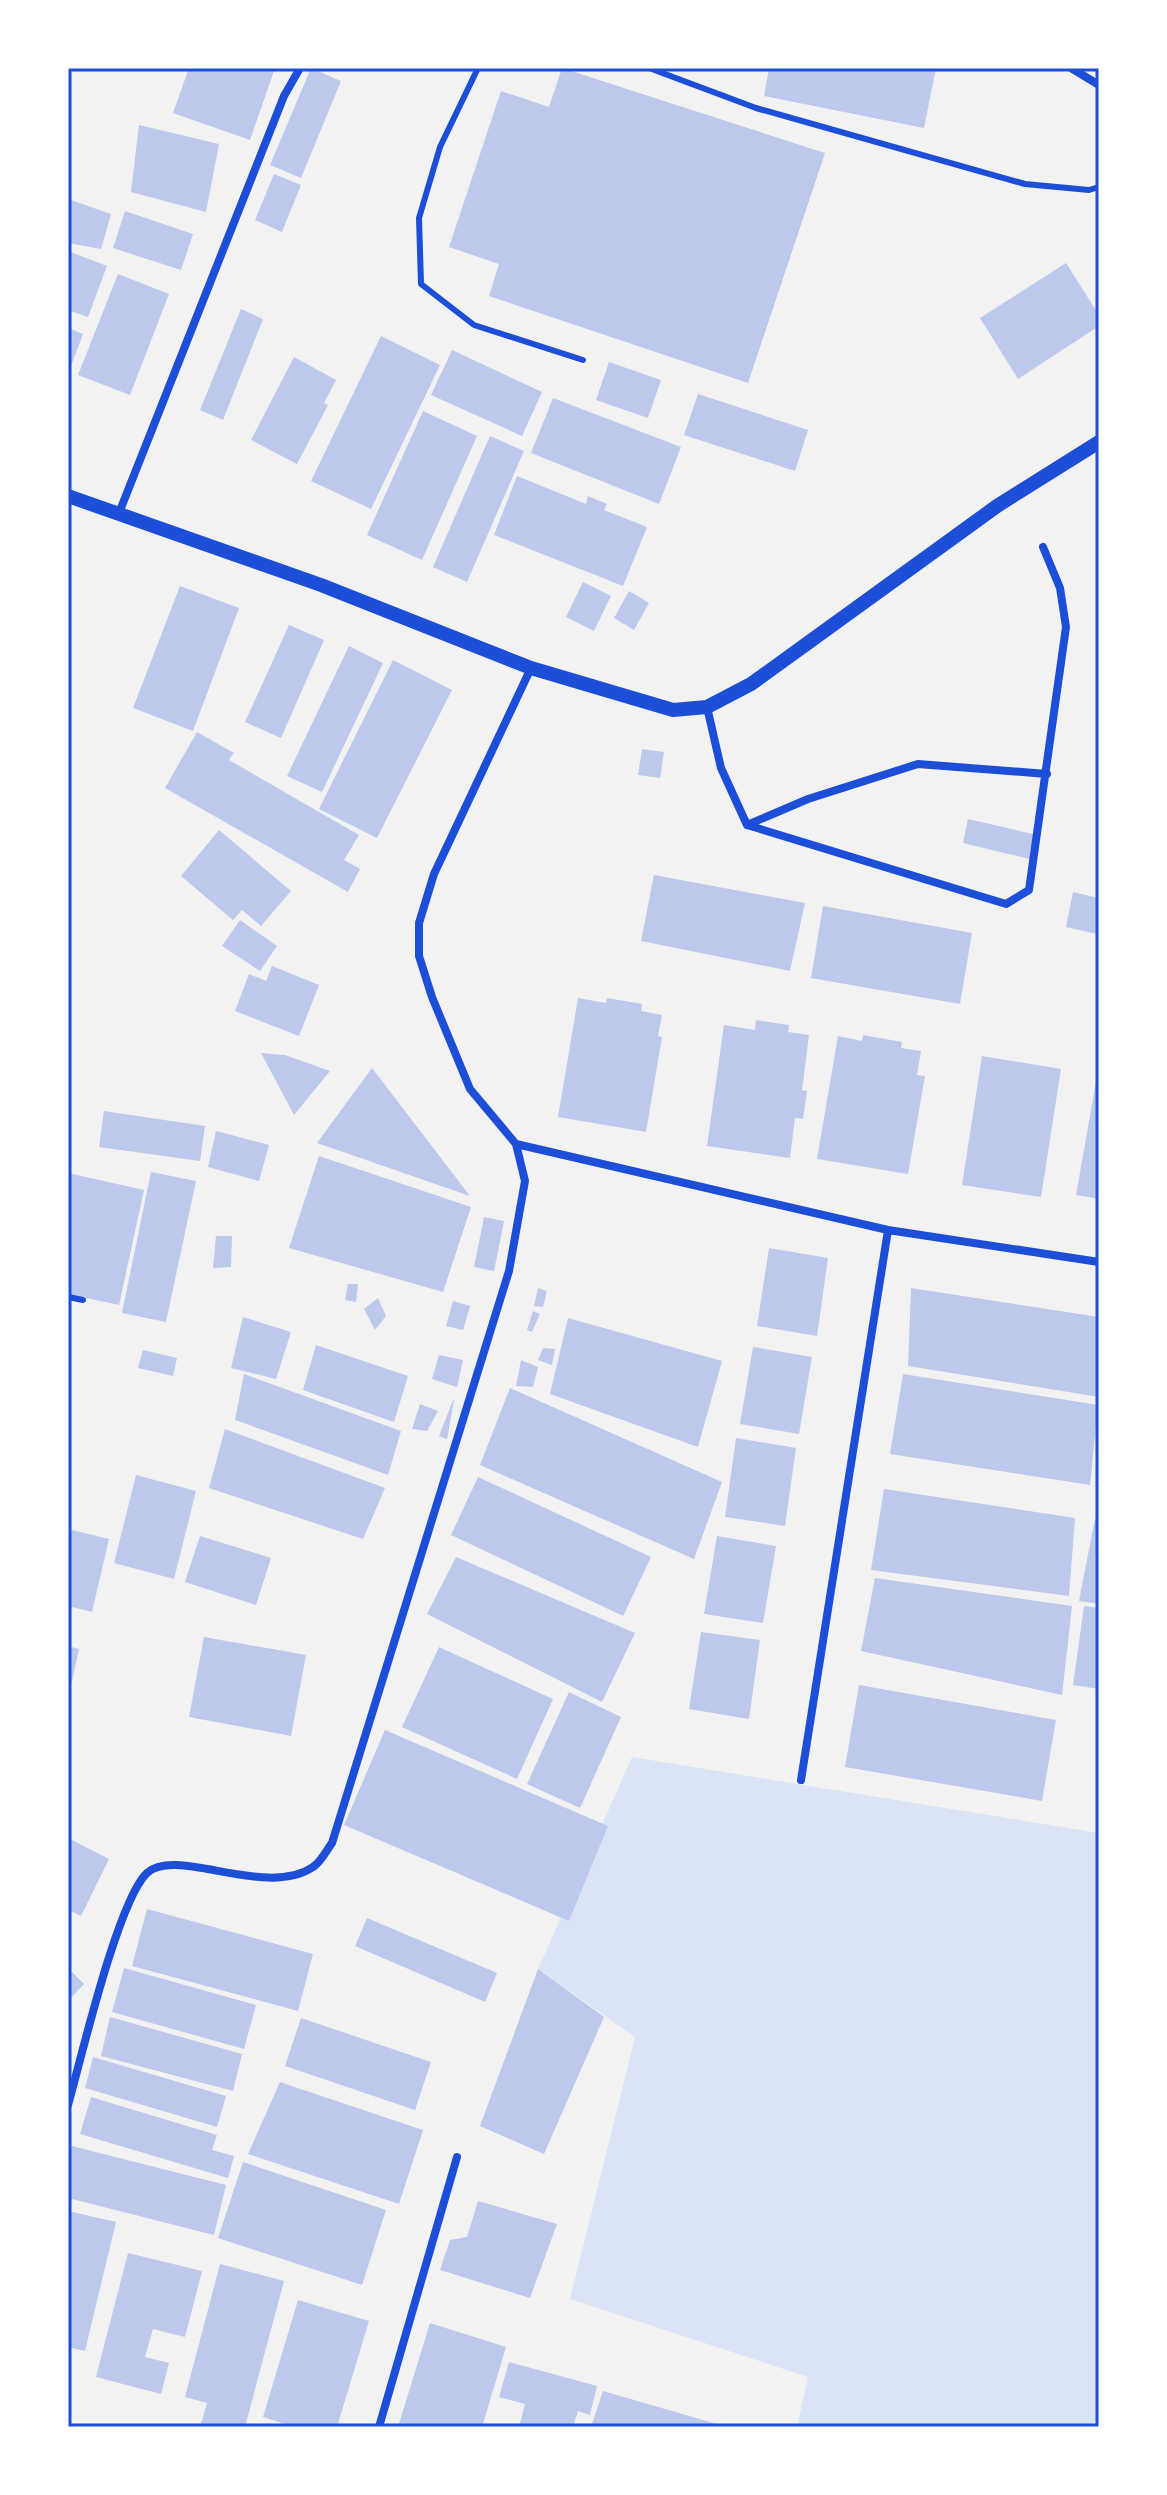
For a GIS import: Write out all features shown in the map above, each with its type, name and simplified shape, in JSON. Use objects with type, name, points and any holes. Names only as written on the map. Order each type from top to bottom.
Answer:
[{"type":"street","points":[[119,513],[284,96],[300,68]]},
{"type":"street","points":[[1071,68],[1099,85]]},
{"type":"street","points":[[68,496],[321,585],[531,668],[673,710],[707,707],[751,684],[997,506],[1099,442]]},
{"type":"street","points":[[707,707],[721,768],[747,825],[1006,904],[1029,890],[1066,627],[1060,588],[1043,547]]},
{"type":"street","points":[[68,2105],[116,1940],[136,1885],[150,1870],[174,1864],[236,1877],[294,1877],[316,1866],[332,1843],[509,1271],[525,1181],[516,1144],[470,1089],[432,997],[419,956],[419,923],[434,874],[531,668]]},
{"type":"street","points":[[747,825],[808,799],[918,764],[1047,774]]},
{"type":"street","points":[[516,1144],[888,1230],[1099,1262]]},
{"type":"street","points":[[801,1780],[888,1230]]},
{"type":"street","points":[[379,2427],[457,2157]]},
{"type":"lane","points":[[478,68],[440,147],[419,218],[421,284],[474,325],[583,360]]},
{"type":"lane","points":[[649,68],[756,108],[1025,184],[1089,190],[1099,187]]},
{"type":"lane","points":[[68,1297],[83,1300]]},
{"type":"shaded area","points":[[632,1757],[1099,1833],[1099,2427],[797,2427],[808,2377],[570,2299],[635,2037],[538,1969]]},
{"type":"building","points":[[189,68],[275,68],[250,140],[173,113]]},
{"type":"building","points":[[311,68],[341,81],[301,178],[270,165]]},
{"type":"building","points":[[562,68],[825,153],[748,383],[489,296],[499,264],[449,247],[501,91],[549,107]]},
{"type":"building","points":[[769,68],[936,68],[924,128],[764,96]]},
{"type":"building","points":[[139,125],[219,144],[206,212],[131,192]]},
{"type":"building","points":[[274,174],[301,185],[282,232],[255,220]]},
{"type":"building","points":[[68,199],[111,214],[101,249],[68,243]]},
{"type":"building","points":[[125,211],[193,234],[181,270],[113,248]]},
{"type":"building","points":[[68,251],[107,266],[88,317],[68,310]]},
{"type":"building","points":[[1066,263],[1099,315],[1099,326],[1018,379],[980,318]]},
{"type":"building","points":[[118,274],[169,294],[130,395],[78,375]]},
{"type":"building","points":[[241,309],[263,319],[223,420],[200,410]]},
{"type":"building","points":[[68,328],[83,334],[68,374]]},
{"type":"building","points":[[381,336],[440,365],[371,509],[311,481]]},
{"type":"building","points":[[452,350],[542,392],[522,436],[431,395]]},
{"type":"building","points":[[294,357],[336,380],[324,403],[328,405],[297,464],[251,440]]},
{"type":"building","points":[[609,362],[661,380],[648,418],[596,400]]},
{"type":"building","points":[[698,394],[808,430],[795,471],[684,435]]},
{"type":"building","points":[[553,398],[681,447],[659,504],[531,453]]},
{"type":"building","points":[[423,411],[477,436],[422,560],[367,535]]},
{"type":"building","points":[[490,436],[524,451],[467,582],[433,567]]},
{"type":"building","points":[[517,476],[586,504],[588,496],[607,504],[604,510],[647,527],[623,586],[494,535]]},
{"type":"building","points":[[583,582],[611,596],[594,631],[566,617]]},
{"type":"building","points":[[180,586],[239,608],[193,731],[133,708]]},
{"type":"building","points":[[629,591],[649,603],[634,630],[614,618]]},
{"type":"building","points":[[289,625],[324,640],[281,738],[245,722]]},
{"type":"building","points":[[349,646],[383,663],[322,792],[287,776]]},
{"type":"building","points":[[393,660],[452,690],[377,838],[319,809]]},
{"type":"building","points":[[197,732],[234,753],[229,760],[359,835],[344,860],[360,869],[348,892],[165,788]]},
{"type":"building","points":[[642,749],[664,752],[660,778],[638,775]]},
{"type":"building","points":[[968,819],[1037,835],[1030,859],[963,843]]},
{"type":"building","points":[[219,830],[291,891],[261,926],[242,910],[233,920],[181,876]]},
{"type":"building","points":[[654,875],[805,903],[790,971],[641,941]]},
{"type":"building","points":[[1073,892],[1098,898],[1097,934],[1066,927]]},
{"type":"building","points":[[823,906],[972,933],[960,1004],[811,978]]},
{"type":"building","points":[[240,920],[277,946],[260,971],[222,946]]},
{"type":"building","points":[[272,966],[319,985],[299,1036],[235,1011],[249,974],[266,981]]},
{"type":"building","points":[[578,998],[606,1003],[607,998],[642,1004],[641,1011],[662,1015],[658,1036],[662,1037],[646,1132],[558,1117]]},
{"type":"building","points":[[756,1020],[789,1025],[788,1032],[809,1035],[802,1090],[807,1091],[803,1119],[795,1118],[790,1158],[707,1146],[724,1025],[755,1030]]},
{"type":"building","points":[[863,1035],[902,1042],[901,1048],[921,1051],[917,1075],[925,1076],[908,1174],[817,1159],[838,1036],[862,1041]]},
{"type":"building","points":[[261,1053],[285,1055],[330,1071],[294,1115]]},
{"type":"building","points":[[982,1056],[1061,1069],[1041,1197],[962,1185]]},
{"type":"building","points":[[372,1068],[470,1196],[317,1143]]},
{"type":"building","points":[[1099,1076],[1099,1199],[1076,1195]]},
{"type":"building","points":[[104,1111],[205,1126],[200,1161],[99,1147]]},
{"type":"building","points":[[216,1131],[269,1145],[259,1181],[208,1167]]},
{"type":"building","points":[[319,1156],[471,1207],[443,1292],[289,1248]]},
{"type":"building","points":[[151,1172],[196,1181],[166,1322],[122,1313]]},
{"type":"building","points":[[68,1173],[144,1190],[119,1305],[68,1294]]},
{"type":"building","points":[[484,1217],[504,1221],[494,1271],[474,1267]]},
{"type":"building","points":[[216,1236],[232,1236],[231,1267],[213,1268]]},
{"type":"building","points":[[769,1248],[828,1258],[817,1336],[757,1326]]},
{"type":"building","points":[[348,1284],[358,1284],[356,1302],[345,1300]]},
{"type":"building","points":[[538,1288],[547,1291],[543,1307],[534,1306]]},
{"type":"building","points":[[911,1288],[1099,1317],[1099,1397],[908,1366]]},
{"type":"building","points":[[378,1298],[386,1316],[375,1330],[364,1309]]},
{"type":"building","points":[[453,1301],[470,1306],[463,1330],[446,1326]]},
{"type":"building","points":[[533,1311],[540,1314],[532,1332],[527,1330]]},
{"type":"building","points":[[243,1317],[291,1332],[276,1379],[231,1368]]},
{"type":"building","points":[[568,1318],[722,1361],[698,1447],[550,1394]]},
{"type":"building","points":[[316,1345],[408,1376],[394,1422],[303,1390]]},
{"type":"building","points":[[753,1347],[812,1357],[799,1434],[740,1424]]},
{"type":"building","points":[[543,1348],[555,1349],[552,1365],[538,1360]]},
{"type":"building","points":[[143,1350],[177,1358],[173,1376],[138,1368]]},
{"type":"building","points":[[439,1355],[463,1360],[457,1387],[432,1379]]},
{"type":"building","points":[[521,1360],[538,1367],[533,1387],[516,1386]]},
{"type":"building","points":[[244,1374],[401,1431],[388,1475],[235,1420]]},
{"type":"building","points":[[903,1374],[1098,1405],[1090,1485],[890,1454]]},
{"type":"building","points":[[510,1388],[722,1482],[694,1559],[480,1465]]},
{"type":"building","points":[[454,1400],[447,1439],[439,1436]]},
{"type":"building","points":[[420,1404],[438,1411],[427,1431],[412,1429]]},
{"type":"building","points":[[225,1429],[385,1488],[363,1539],[209,1488]]},
{"type":"building","points":[[736,1438],[796,1448],[785,1526],[725,1517]]},
{"type":"building","points":[[136,1475],[196,1491],[174,1579],[114,1563]]},
{"type":"building","points":[[478,1477],[651,1557],[623,1616],[451,1535]]},
{"type":"building","points":[[884,1489],[1075,1518],[1069,1596],[871,1570]]},
{"type":"building","points":[[1095,1519],[1099,1519],[1099,1604],[1079,1601]]},
{"type":"building","points":[[68,1529],[109,1539],[92,1612],[68,1606]]},
{"type":"building","points":[[200,1536],[271,1558],[256,1605],[185,1582]]},
{"type":"building","points":[[717,1536],[776,1546],[763,1623],[704,1614]]},
{"type":"building","points":[[456,1557],[635,1633],[602,1702],[427,1614]]},
{"type":"building","points":[[875,1578],[1072,1606],[1062,1695],[861,1651]]},
{"type":"building","points":[[1084,1606],[1099,1608],[1099,1689],[1073,1685]]},
{"type":"building","points":[[701,1632],[760,1640],[749,1719],[689,1709]]},
{"type":"building","points":[[204,1637],[306,1655],[291,1736],[189,1717]]},
{"type":"building","points":[[68,1646],[79,1649],[69,1694],[68,1694]]},
{"type":"building","points":[[439,1647],[553,1699],[517,1779],[402,1727]]},
{"type":"building","points":[[859,1685],[1056,1720],[1042,1801],[845,1767]]},
{"type":"building","points":[[569,1692],[621,1717],[580,1808],[527,1784]]},
{"type":"building","points":[[385,1730],[608,1826],[569,1921],[344,1825]]},
{"type":"building","points":[[68,1838],[109,1859],[81,1916],[68,1910]]},
{"type":"building","points":[[147,1909],[313,1954],[298,2011],[132,1966]]},
{"type":"building","points":[[367,1918],[497,1973],[485,2002],[355,1946]]},
{"type":"building","points":[[68,1968],[84,1984],[68,2001]]},
{"type":"building","points":[[124,1968],[256,2005],[244,2049],[112,2012]]},
{"type":"building","points":[[538,1969],[604,2017],[544,2154],[480,2126]]},
{"type":"building","points":[[110,2017],[242,2054],[233,2091],[101,2056]]},
{"type":"building","points":[[301,2018],[431,2062],[415,2110],[285,2066]]},
{"type":"building","points":[[93,2057],[226,2096],[217,2127],[85,2088]]},
{"type":"building","points":[[280,2082],[423,2130],[399,2204],[248,2154]]},
{"type":"building","points":[[91,2097],[217,2135],[212,2150],[234,2156],[228,2178],[80,2134]]},
{"type":"building","points":[[68,2145],[226,2185],[214,2235],[68,2198]]},
{"type":"building","points":[[243,2162],[386,2210],[362,2285],[218,2238]]},
{"type":"building","points":[[478,2201],[557,2224],[530,2298],[440,2270],[450,2240],[467,2237]]},
{"type":"building","points":[[68,2211],[116,2222],[85,2351],[68,2347]]},
{"type":"building","points":[[128,2253],[202,2271],[185,2337],[153,2329],[145,2357],[169,2363],[161,2394],[96,2377]]},
{"type":"building","points":[[220,2264],[284,2281],[245,2427],[200,2427],[207,2403],[185,2397]]},
{"type":"building","points":[[298,2300],[369,2321],[337,2427],[295,2427],[263,2417]]},
{"type":"building","points":[[430,2323],[506,2347],[482,2427],[398,2427]]},
{"type":"building","points":[[509,2362],[597,2386],[590,2415],[578,2411],[573,2427],[519,2427],[525,2404],[499,2397]]},
{"type":"building","points":[[603,2391],[717,2424],[591,2427]]}]
